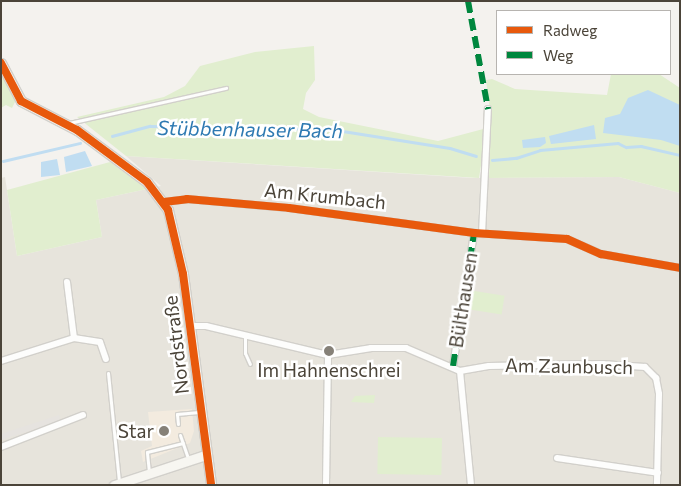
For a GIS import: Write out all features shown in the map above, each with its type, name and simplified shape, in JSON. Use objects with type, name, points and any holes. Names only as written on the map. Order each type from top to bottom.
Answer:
[{"type":"main road","points":[[1,64],[22,101],[35,111],[66,124],[147,182],[164,202]]},
{"type":"main road","name":"Nordstraße","points":[[164,202],[179,252],[211,485]]},
{"type":"main road","points":[[117,484],[188,459],[206,455]]},
{"type":"street","name":"Bülthausen","points":[[482,234],[488,109]]},
{"type":"street","name":"Am Krumbach","points":[[164,202],[187,199],[314,210],[482,234],[567,239],[601,254],[680,268]]},
{"type":"street","name":"Bülthausen","points":[[453,366],[474,233]]},
{"type":"street","points":[[67,282],[74,338]]},
{"type":"street","points":[[190,326],[206,326],[328,355],[371,348],[406,348],[453,366],[460,371],[471,485]]},
{"type":"street","points":[[1,361],[74,338],[100,342],[106,359]]},
{"type":"street","points":[[326,485],[328,355]]},
{"type":"street","name":"Am Zaunbusch","points":[[460,371],[498,366],[602,364],[645,367],[656,378],[659,394],[658,473],[656,485]]},
{"type":"street","points":[[1,447],[83,416]]},
{"type":"street","points":[[557,458],[658,473]]},
{"type":"lane","points":[[66,124],[226,88]]},
{"type":"lane","points":[[245,336],[245,353],[250,364]]},
{"type":"lane","points":[[108,373],[117,484]]},
{"type":"lane","points":[[178,424],[177,414],[200,412]]},
{"type":"lane","points":[[180,435],[188,459]]},
{"type":"lane","points":[[149,472],[147,452],[183,443]]},
{"type":"shaded area","points":[[126,156],[472,178],[619,177],[680,193],[680,485],[1,485],[1,178],[5,177],[17,256],[102,237],[96,200],[161,186]]},
{"type":"shaded area","points":[[192,409],[194,431],[190,443],[143,462],[141,451],[152,446],[148,412]]},
{"type":"shaded area","points":[[59,415],[61,421],[2,440],[1,434]]},
{"type":"green space","points":[[314,46],[315,80],[306,93],[303,109],[319,117],[438,141],[487,128],[479,178],[126,156],[77,117],[164,97],[185,86],[200,66],[255,52]]},
{"type":"green space","points":[[1,72],[16,100],[12,108],[6,105],[1,108]]},
{"type":"green space","points":[[611,75],[660,75],[680,88],[680,193],[619,177],[489,178],[491,119],[486,80],[492,79],[515,89],[607,95]]},
{"type":"green space","points":[[110,162],[147,189],[96,200],[102,237],[17,256],[7,190]]},
{"type":"green space","points":[[468,290],[505,296],[502,315],[465,309]]},
{"type":"green space","points":[[375,395],[374,403],[351,402],[355,396]]},
{"type":"green space","points":[[378,437],[442,438],[441,475],[377,474]]},
{"type":"water","points":[[648,90],[680,105],[680,146],[661,140],[603,133],[605,118],[620,114],[628,98]]},
{"type":"water","points":[[594,125],[596,139],[551,144],[549,136]]},
{"type":"water","points":[[545,137],[546,143],[540,147],[523,148],[522,140]]},
{"type":"water","points":[[85,151],[92,166],[66,172],[64,157]]},
{"type":"water","points":[[57,159],[60,175],[41,177],[41,162]]},
{"type":"waterway","name":"Stübbenhauser Bach","points":[[112,136],[150,126],[330,129],[450,148],[476,156]]},
{"type":"waterway","name":"Stübbenhauser Bach","points":[[3,161],[80,143]]},
{"type":"waterway","name":"Stübbenhauser Bach","points":[[492,160],[516,158],[540,150],[618,143],[626,147],[641,146],[680,155]]},
{"type":"marked path","points":[[468,1],[488,109]]},
{"type":"marked path","points":[[453,366],[474,233]]},
{"type":"cycle path","points":[[1,63],[21,101],[77,130],[147,182],[168,210],[183,274],[211,485]]},
{"type":"cycle path","points":[[164,202],[187,199],[289,208],[474,233],[567,239],[601,254],[680,268]]},
{"type":"place","name":"Im Hahnenschrei","points":[[329,351]]},
{"type":"place","name":"Star","points":[[164,431]]}]
